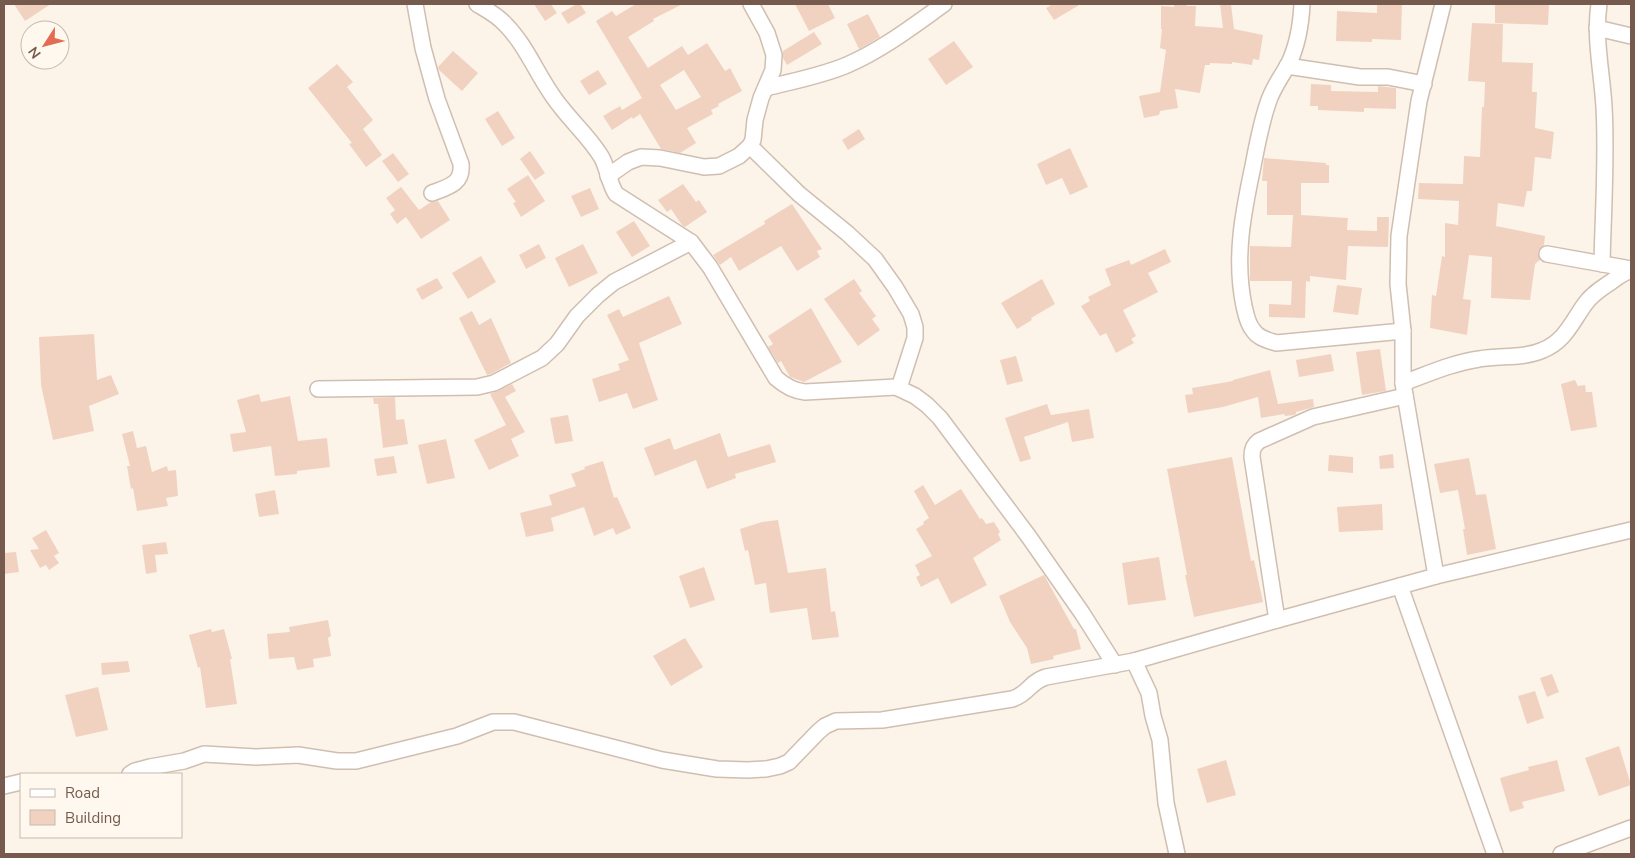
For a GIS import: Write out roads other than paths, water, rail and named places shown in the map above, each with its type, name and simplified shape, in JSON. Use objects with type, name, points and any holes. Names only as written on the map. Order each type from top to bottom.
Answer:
[{"type":"street","points":[[415,4],[423,48],[437,99],[461,164],[459,178],[451,186],[432,193]]},
{"type":"street","points":[[477,4],[496,15],[506,24],[536,66],[556,101],[592,143],[602,159],[612,187],[621,198],[691,242],[710,267],[776,378],[783,384],[805,392],[899,388],[915,396],[940,418],[1029,537],[1082,613],[1115,665]]},
{"type":"street","points":[[608,176],[628,162],[641,157],[660,158],[704,167],[719,166],[739,156],[750,146],[753,140],[755,120],[773,70],[774,56],[767,33],[751,4]]},
{"type":"street","points":[[766,88],[806,79],[846,65],[896,39],[944,4]]},
{"type":"street","points":[[1302,4],[1297,41],[1287,66],[1268,101],[1244,207],[1240,232],[1239,260],[1246,319],[1253,331],[1264,339],[1276,343],[1403,331]]},
{"type":"street","points":[[1436,576],[1404,390],[1403,331],[1398,284],[1399,236],[1419,101],[1443,4]]},
{"type":"street","points":[[1599,4],[1597,28],[1604,125],[1602,264]]},
{"type":"street","points":[[1597,28],[1631,36]]},
{"type":"street","points":[[1287,66],[1360,77],[1388,77],[1424,84]]},
{"type":"street","points":[[750,146],[799,194],[847,233],[875,259],[895,287],[911,314],[915,327],[915,338],[899,388]]},
{"type":"street","points":[[318,389],[477,387],[494,383],[542,358],[557,344],[576,316],[614,282],[691,242]]},
{"type":"street","points":[[1547,254],[1631,270]]},
{"type":"street","points":[[1277,620],[1252,457],[1252,449],[1259,440],[1313,417],[1404,390],[1450,366],[1479,359],[1526,355],[1543,350],[1568,331],[1586,302],[1621,275],[1631,270]]},
{"type":"street","points":[[132,773],[150,767],[184,761],[204,754],[256,757],[298,755],[337,762],[356,761],[457,736],[492,722],[514,722],[662,760],[717,769],[766,769],[780,766],[791,760],[804,744],[825,726],[836,721],[882,720],[1012,699],[1025,693],[1038,680],[1134,661],[1436,576],[1631,530]]},
{"type":"street","points":[[1400,586],[1495,854]]},
{"type":"street","points":[[1134,661],[1149,693],[1160,740],[1166,803],[1177,854]]},
{"type":"street","points":[[4,786],[20,782]]},
{"type":"street","points":[[1561,854],[1631,828]]}]
